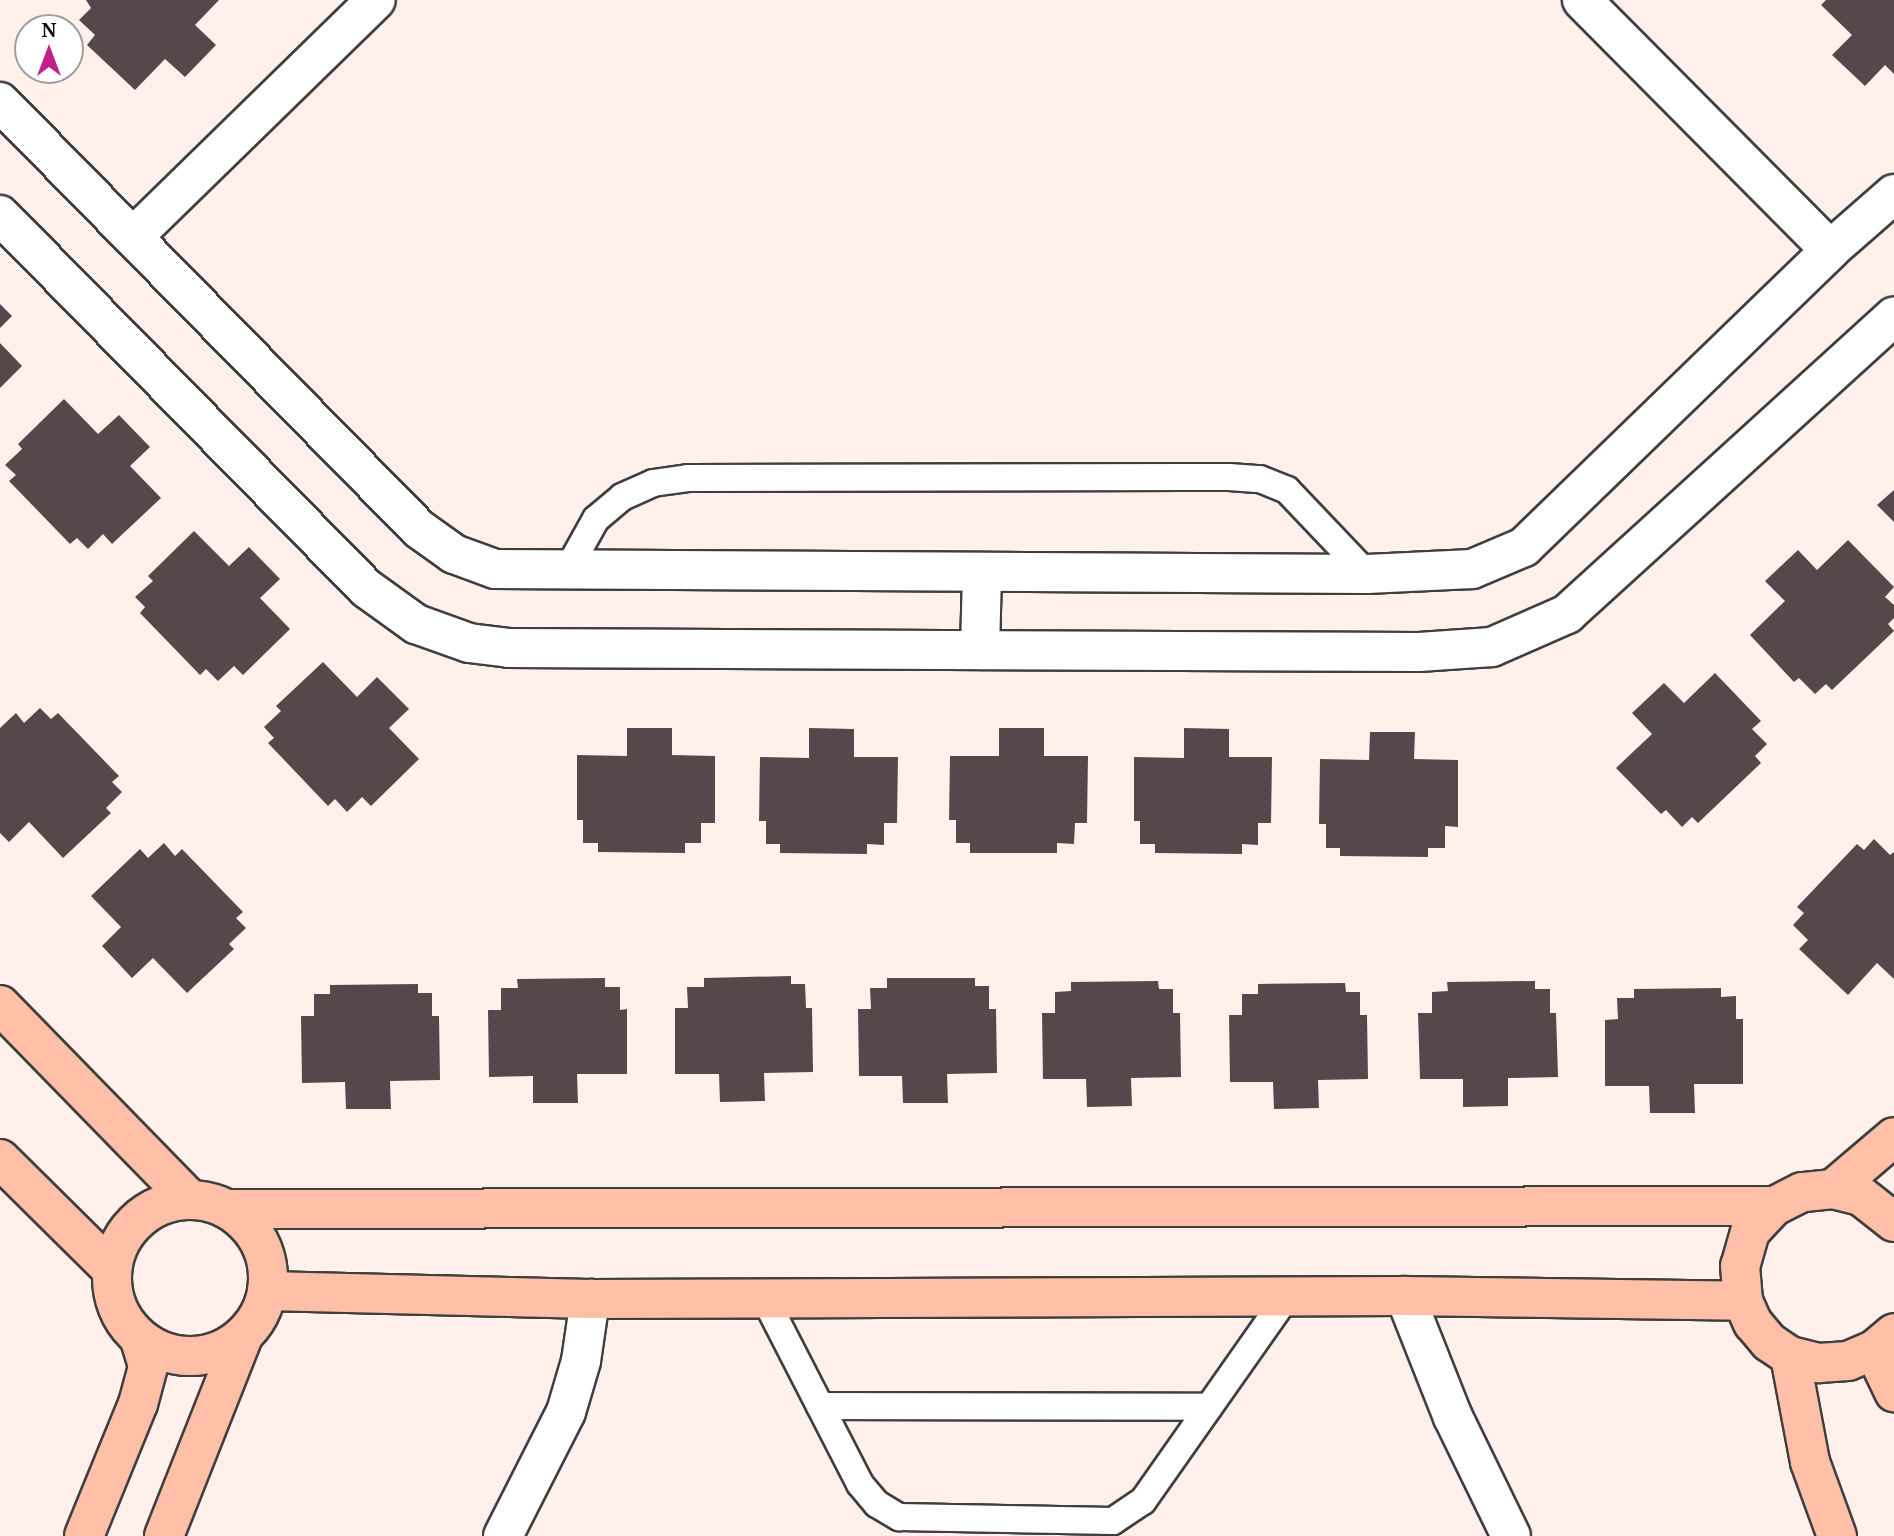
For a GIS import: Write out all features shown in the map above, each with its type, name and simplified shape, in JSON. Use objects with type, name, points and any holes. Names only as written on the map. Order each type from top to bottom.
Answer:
[{"type":"street","points":[[133,237],[376,0]]},
{"type":"street","points":[[1582,0],[1829,250]]},
{"type":"street","points":[[0,102],[419,528],[453,554],[495,569],[1367,573],[1472,569],[1524,547],[1829,250],[1894,194]]},
{"type":"street","points":[[0,215],[366,588],[416,624],[470,643],[508,648],[1419,652],[1492,647],[1567,614],[1894,316]]},
{"type":"street","points":[[980,650],[982,572]]},
{"type":"street","points":[[0,1005],[189,1199]]},
{"type":"street","points":[[1833,1189],[1894,1137]]},
{"type":"street","points":[[0,1159],[111,1269]]},
{"type":"street","points":[[1894,1222],[1861,1196],[1833,1189],[1802,1192],[1774,1206],[1751,1233],[1743,1255],[1742,1301],[1753,1323],[1769,1342],[1790,1356],[1819,1363],[1848,1361],[1884,1342],[1894,1392]]},
{"type":"street","points":[[85,1536],[138,1404],[148,1366],[140,1340],[116,1308],[111,1269],[119,1242],[137,1219],[161,1205],[189,1199],[227,1209],[1774,1206]]},
{"type":"street","points":[[164,1536],[243,1336],[259,1316],[267,1291],[268,1267],[261,1243],[227,1209]]},
{"type":"street","points":[[267,1291],[590,1299],[1285,1299],[1405,1296],[1742,1301]]},
{"type":"street","points":[[1405,1296],[1453,1417],[1511,1536]]},
{"type":"street","points":[[503,1536],[566,1412],[581,1361],[590,1299]]},
{"type":"street","points":[[140,1340],[164,1353],[192,1357],[219,1351],[243,1336]]},
{"type":"street","points":[[1790,1356],[1809,1458],[1837,1536]]},
{"type":"lane","points":[[568,569],[596,519],[622,497],[653,483],[676,479],[1229,477],[1260,479],[1287,490],[1367,573]]},
{"type":"lane","points":[[765,1299],[860,1484],[877,1504],[899,1517],[1112,1521],[1143,1501],[1285,1299]]},
{"type":"lane","points":[[820,1406],[1209,1407]]},
{"type":"building","points":[[86,0],[219,0],[195,25],[216,45],[185,77],[165,59],[135,90],[87,45],[95,35],[84,25],[84,15],[91,8]]},
{"type":"building","points":[[1826,0],[1894,0],[1894,74],[1885,65],[1865,86],[1832,55],[1852,35],[1821,5]]},
{"type":"building","points":[[0,304],[12,316],[0,328]]},
{"type":"building","points":[[0,343],[22,366],[0,388]]},
{"type":"building","points":[[64,399],[98,434],[119,415],[150,447],[130,466],[161,498],[112,544],[103,534],[88,549],[77,538],[70,544],[9,481],[16,475],[5,465],[22,449],[18,444]]},
{"type":"building","points":[[1894,490],[1894,522],[1877,505]]},
{"type":"building","points":[[194,531],[229,566],[249,547],[280,579],[260,598],[290,629],[243,675],[234,666],[218,681],[206,669],[200,675],[140,613],[145,607],[135,597],[153,581],[148,576]]},
{"type":"building","points":[[1848,540],[1894,587],[1885,597],[1894,605],[1894,618],[1888,624],[1894,631],[1832,690],[1826,684],[1815,694],[1799,678],[1794,682],[1750,635],[1785,601],[1765,581],[1798,550],[1817,570]]},
{"type":"building","points":[[323,662],[357,697],[377,677],[409,709],[389,728],[419,759],[371,806],[362,797],[347,812],[335,799],[328,806],[268,743],[274,738],[264,727],[281,711],[276,706]]},
{"type":"building","points":[[1715,673],[1761,721],[1752,729],[1767,744],[1755,756],[1761,763],[1698,823],[1692,817],[1682,827],[1666,810],[1661,814],[1616,768],[1652,734],[1632,713],[1664,683],[1684,703]]},
{"type":"building","points":[[40,708],[51,719],[58,713],[119,776],[112,782],[122,792],[106,808],[111,813],[63,858],[29,822],[9,842],[0,833],[0,728],[16,713],[24,723]]},
{"type":"building","points":[[627,728],[672,728],[672,755],[715,756],[715,823],[701,823],[701,843],[685,843],[685,853],[598,852],[598,843],[583,843],[583,820],[577,820],[577,755],[627,756]]},
{"type":"building","points":[[809,728],[854,729],[854,757],[898,757],[897,823],[884,823],[884,845],[867,844],[867,854],[780,853],[780,844],[766,844],[766,821],[759,821],[760,757],[809,758]]},
{"type":"building","points":[[999,728],[1044,728],[1044,756],[1088,756],[1087,823],[1075,823],[1074,844],[1057,843],[1057,853],[970,853],[970,843],[956,843],[956,820],[949,820],[950,756],[999,756]]},
{"type":"building","points":[[1184,728],[1229,729],[1229,757],[1272,757],[1271,823],[1258,823],[1258,845],[1242,844],[1242,854],[1155,853],[1155,844],[1140,844],[1140,821],[1134,821],[1134,757],[1184,758]]},
{"type":"building","points":[[1370,732],[1415,732],[1414,759],[1458,760],[1458,827],[1445,826],[1445,848],[1428,848],[1428,857],[1340,856],[1340,848],[1326,848],[1326,824],[1319,824],[1320,759],[1369,760]]},
{"type":"building","points":[[1874,839],[1890,855],[1894,852],[1894,979],[1877,963],[1848,995],[1799,949],[1808,940],[1793,925],[1804,913],[1797,907],[1857,844],[1864,850]]},
{"type":"building","points":[[164,843],[175,856],[182,849],[243,912],[236,918],[246,928],[229,944],[234,949],[187,993],[153,958],[132,978],[102,946],[121,927],[91,896],[140,849],[148,858]]},
{"type":"building","points":[[791,976],[791,984],[805,984],[806,1008],[812,1008],[813,1072],[764,1073],[765,1101],[720,1102],[719,1074],[675,1074],[675,1008],[688,1008],[687,987],[704,987],[704,978]]},
{"type":"building","points":[[605,978],[605,987],[620,987],[620,1010],[627,1009],[627,1074],[577,1074],[578,1103],[533,1103],[533,1076],[489,1077],[488,1010],[501,1010],[501,988],[518,988],[517,979]]},
{"type":"building","points":[[887,978],[975,978],[975,986],[989,986],[989,1009],[996,1009],[997,1073],[947,1074],[948,1103],[903,1103],[902,1076],[859,1076],[858,1009],[871,1009],[870,988],[887,988]]},
{"type":"building","points":[[1158,981],[1159,989],[1173,989],[1173,1013],[1180,1013],[1181,1077],[1131,1078],[1132,1106],[1087,1107],[1086,1079],[1043,1079],[1042,1013],[1055,1013],[1055,992],[1071,991],[1071,982]]},
{"type":"building","points":[[1535,981],[1535,989],[1550,989],[1550,1013],[1556,1013],[1558,1077],[1508,1078],[1508,1106],[1463,1107],[1463,1079],[1420,1079],[1418,1013],[1432,1013],[1432,992],[1448,991],[1447,982]]},
{"type":"building","points":[[1345,983],[1346,992],[1360,992],[1360,1015],[1367,1015],[1368,1079],[1318,1080],[1319,1108],[1274,1109],[1273,1082],[1230,1082],[1229,1015],[1242,1015],[1242,994],[1258,994],[1258,984]]},
{"type":"building","points":[[418,984],[418,993],[432,993],[432,1016],[439,1016],[440,1080],[390,1081],[391,1109],[346,1109],[345,1082],[302,1083],[301,1016],[314,1016],[314,994],[330,994],[330,985]]},
{"type":"building","points":[[1721,988],[1721,997],[1736,996],[1736,1019],[1743,1019],[1743,1084],[1694,1084],[1695,1113],[1650,1113],[1649,1086],[1605,1086],[1605,1020],[1618,1019],[1617,998],[1634,998],[1634,989]]}]
